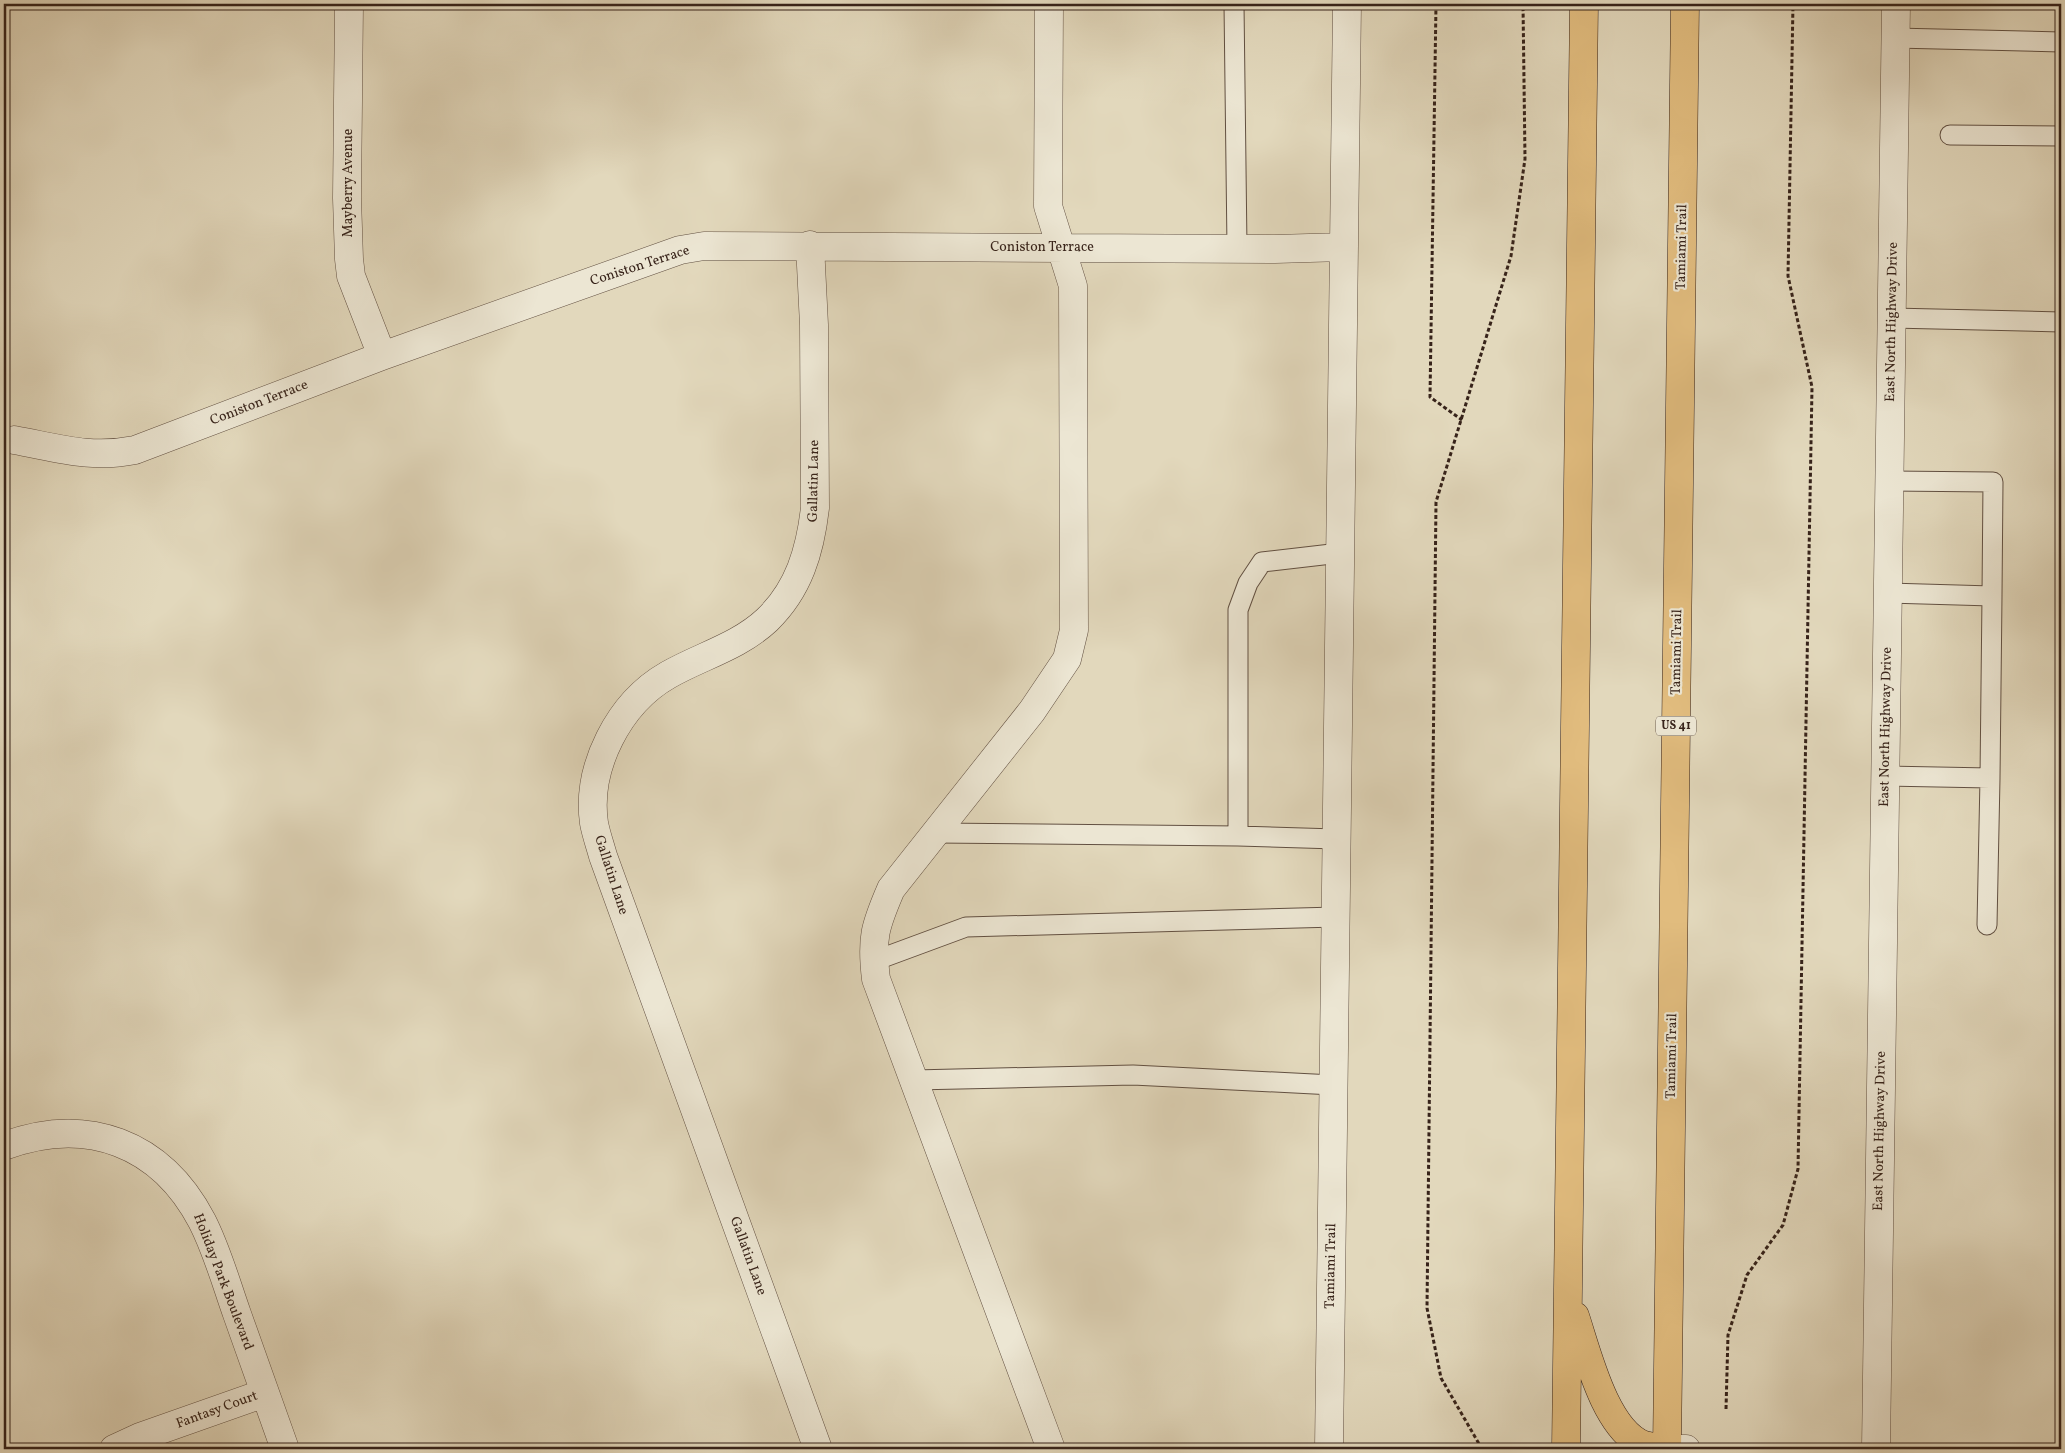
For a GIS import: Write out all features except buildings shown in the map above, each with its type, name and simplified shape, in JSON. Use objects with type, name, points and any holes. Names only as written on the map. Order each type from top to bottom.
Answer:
[{"type":"main road","points":[[1566,1449],[1584,4]]},
{"type":"main road","name":"Tamiami Trail","points":[[1667,1449],[1685,4]]},
{"type":"main road","points":[[1568,1293],[1600,1393],[1623,1430],[1643,1444],[1667,1449]]},
{"type":"street","name":"Mayberry Avenue","points":[[349,4],[346,198],[349,259],[351,276],[382,356]]},
{"type":"street","points":[[1049,4],[1048,206],[1073,286],[1074,630],[1067,659],[1032,711],[891,889],[877,923],[873,950],[876,979],[1051,1449]]},
{"type":"street","name":"Tamiami Trail","points":[[1329,1449],[1347,4]]},
{"type":"street","name":"East North Highway Drive","points":[[1876,1449],[1896,4]]},
{"type":"street","name":"Coniston Terrace","points":[[7,440],[89,455],[114,454],[135,450],[382,356],[680,250],[704,246],[1344,247]]},
{"type":"street","name":"Gallatin Lane","points":[[810,246],[814,325],[815,508],[812,538],[803,567],[782,604],[766,620],[741,640],[668,675],[653,685],[628,710],[613,731],[601,759],[594,788],[594,822],[603,856],[818,1449]]},
{"type":"street","name":"Holiday Park Boulevard","points":[[4,1146],[41,1135],[67,1133],[94,1136],[120,1143],[140,1153],[160,1166],[178,1183],[204,1224],[286,1449]]},
{"type":"street","name":"Fantasy Court","points":[[114,1449],[140,1437],[265,1393]]},
{"type":"street","points":[[1667,1449],[1686,1449]]},
{"type":"lane","points":[[1234,4],[1237,248]]},
{"type":"lane","points":[[1895,38],[2061,42]]},
{"type":"lane","points":[[1950,135],[2061,136]]},
{"type":"lane","points":[[1892,318],[2061,322]]},
{"type":"lane","points":[[1890,481],[1993,482],[1987,925]]},
{"type":"lane","points":[[1238,836],[1238,610],[1248,584],[1262,562],[1340,553]]},
{"type":"lane","points":[[1888,593],[1992,596]]},
{"type":"lane","points":[[1885,776],[1990,778]]},
{"type":"lane","points":[[935,833],[1238,836],[1336,839]]},
{"type":"lane","points":[[874,961],[966,927],[1336,916]]},
{"type":"lane","points":[[914,1080],[1133,1075],[1333,1085]]},
{"type":"path","points":[[1436,4],[1430,398],[1462,420]]},
{"type":"path","points":[[1482,1449],[1442,1378],[1427,1308],[1436,502],[1511,256],[1525,159],[1523,4]]},
{"type":"path","points":[[1726,1410],[1728,1334],[1747,1275],[1783,1225],[1798,1169],[1812,387],[1788,276],[1792,4]]}]
